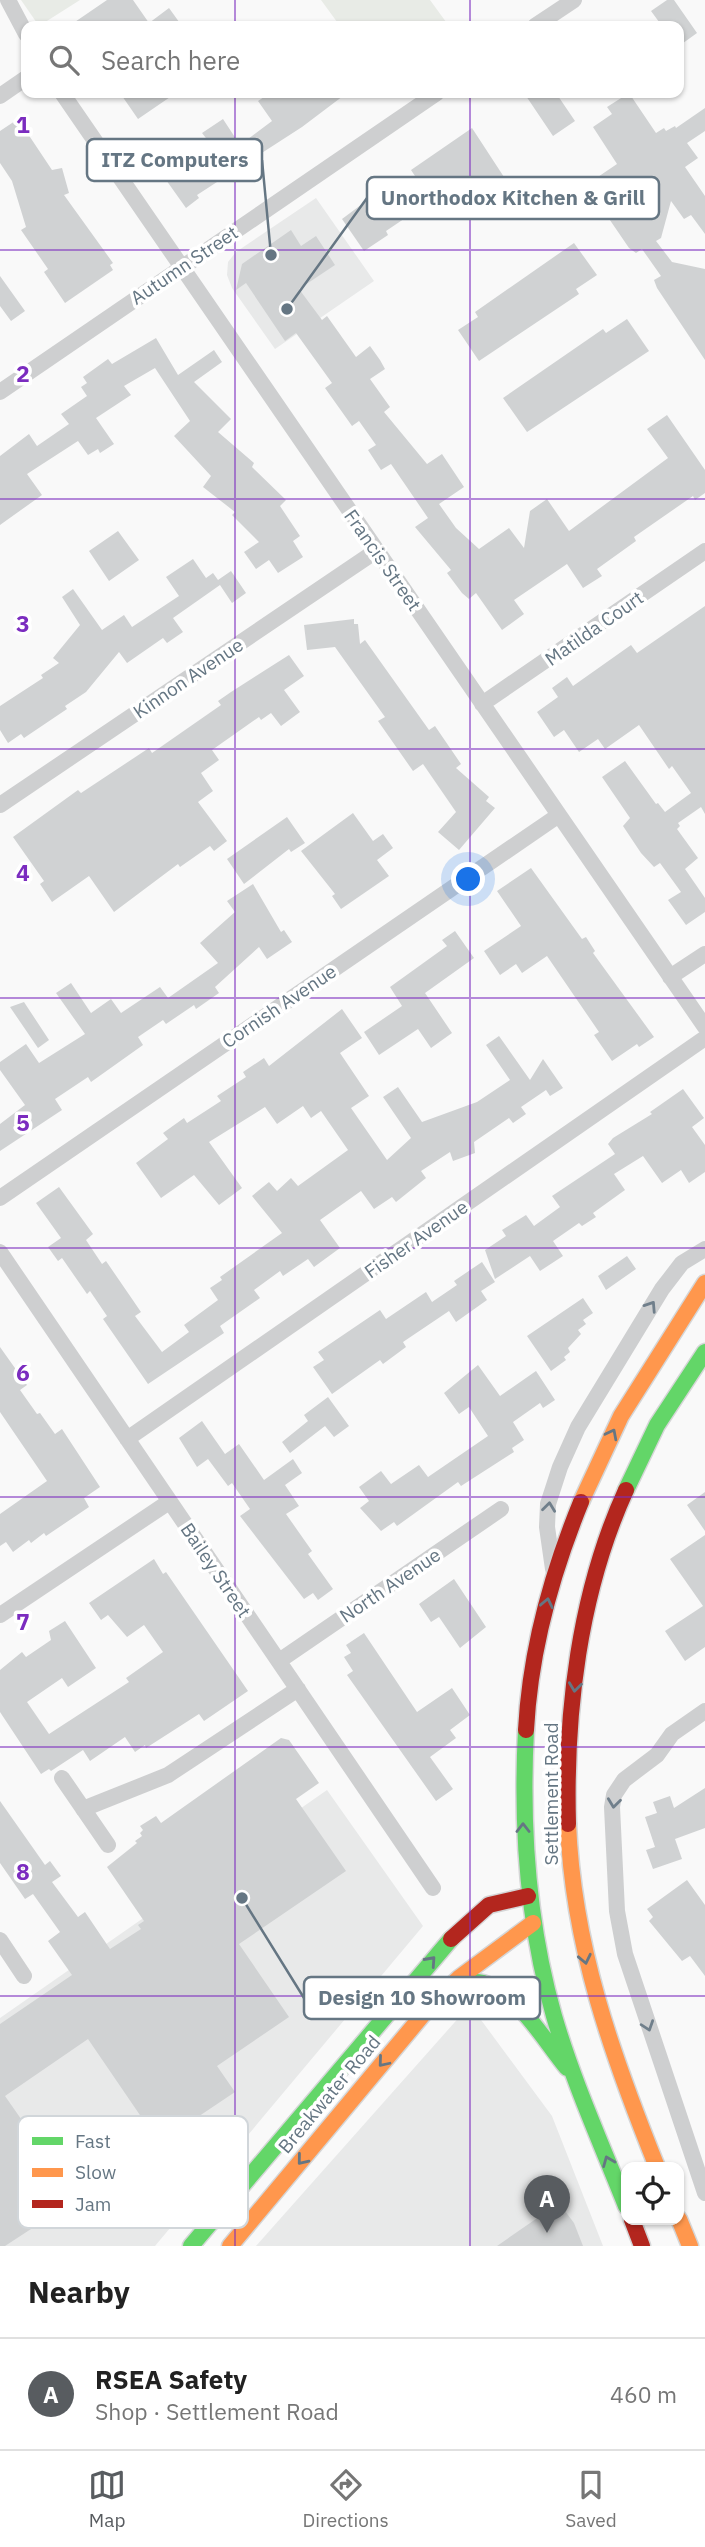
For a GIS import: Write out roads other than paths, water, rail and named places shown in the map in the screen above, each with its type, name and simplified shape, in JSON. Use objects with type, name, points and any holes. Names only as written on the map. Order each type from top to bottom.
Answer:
[{"type":"main road","name":"Settlement Road","points":[[621,2194],[573,2074],[548,1992],[528,1896],[522,1839],[523,1758],[536,1657],[553,1575],[573,1518],[610,1437],[636,1390],[705,1283]]},
{"type":"main road","name":"Settlement Road","points":[[655,2162],[602,2024],[584,1956],[560,1897],[568,1809],[569,1743],[580,1652],[596,1576],[617,1513],[652,1435],[705,1352]]},
{"type":"main road","name":"Breakwater Road","points":[[248,2179],[453,1937],[492,1904],[528,1896],[560,1897]]},
{"type":"main road","name":"Breakwater Road","points":[[248,2224],[421,2016],[451,1985],[533,1923],[560,1897]]},
{"type":"main road","points":[[451,1985],[480,1982],[494,1989],[516,2008],[573,2074]]},
{"type":"main road","points":[[309,2108],[329,2126]]},
{"type":"main road","points":[[634,2225],[642,2246]]},
{"type":"main road","points":[[681,2225],[690,2246]]},
{"type":"main road","name":"Breakwater Road","points":[[191,2246],[206,2228]]},
{"type":"main road","name":"Breakwater Road","points":[[230,2246],[245,2228]]},
{"type":"street","points":[[8,0],[21,25]]},
{"type":"street","points":[[542,21],[574,0]]},
{"type":"street","points":[[0,96],[21,81]]},
{"type":"street","name":"Francis Street","points":[[65,98],[705,1027]]},
{"type":"street","name":"Autumn Street","points":[[0,391],[431,98]]},
{"type":"street","name":"Kinnon Avenue","points":[[0,805],[376,551]]},
{"type":"street","name":"Matilda Court","points":[[482,704],[705,551]]},
{"type":"street","name":"Cornish Avenue","points":[[0,1198],[559,815]]},
{"type":"street","points":[[670,977],[705,954]]},
{"type":"street","name":"Fisher Avenue","points":[[127,1439],[705,1038]]},
{"type":"street","name":"Settlement Road","points":[[553,1575],[547,1517],[551,1492],[560,1467],[597,1393],[662,1289],[682,1263],[705,1249]]},
{"type":"street","name":"Bailey Street","points":[[0,1252],[433,1888]]},
{"type":"street","points":[[0,1615],[169,1502]]},
{"type":"street","name":"North Avenue","points":[[279,1661],[501,1509]]},
{"type":"street","points":[[83,1809],[167,1775],[298,1689]]},
{"type":"street","points":[[704,2186],[632,1979],[617,1911],[614,1795],[624,1780],[657,1755],[672,1734],[705,1711]]},
{"type":"street","points":[[62,1778],[108,1845]]},
{"type":"street","points":[[0,1940],[24,1976]]},
{"type":"place","name":"ITZ Computers","points":[[271,255]]},
{"type":"place","name":"Unorthodox Kitchen & Grill","points":[[287,309]]},
{"type":"place","name":"Design 10 Showroom","points":[[242,1898]]},
{"type":"place","name":"RSEA Safety","points":[[547,2233]]}]
